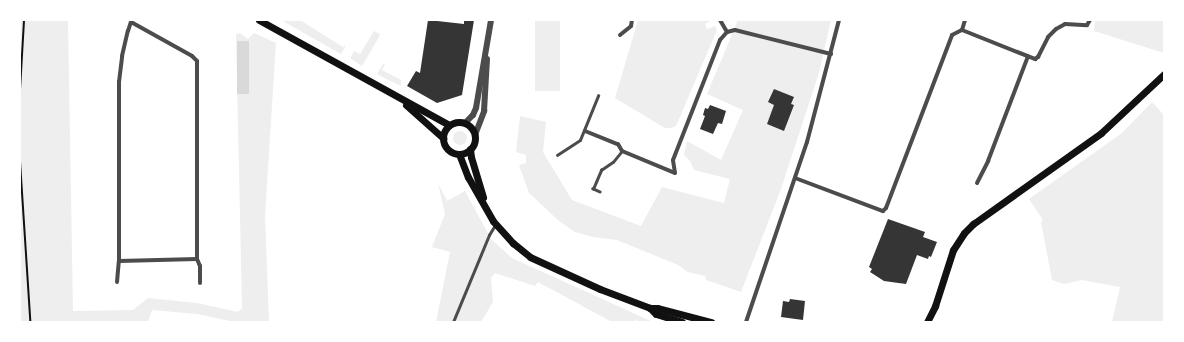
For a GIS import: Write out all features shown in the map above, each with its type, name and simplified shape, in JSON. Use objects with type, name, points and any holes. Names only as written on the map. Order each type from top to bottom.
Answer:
[{"type":"main road","points":[[259,20],[449,125]]},
{"type":"main road","points":[[928,321],[935,306],[953,250],[964,233],[973,224],[1100,133],[1164,74]]},
{"type":"main road","points":[[397,97],[443,138],[448,149],[460,154],[468,177],[496,225],[513,243],[530,257],[544,265],[600,290],[650,308],[657,308],[711,322]]},
{"type":"main road","points":[[443,138],[449,125],[454,123],[465,123],[470,126],[475,135],[474,142],[470,149],[460,154]]},
{"type":"main road","points":[[470,149],[471,157],[488,213]]},
{"type":"main road","points":[[650,308],[656,314],[682,322]]},
{"type":"street","points":[[465,123],[473,115],[476,108],[491,20]]},
{"type":"street","points":[[620,35],[631,26],[632,20]]},
{"type":"street","points":[[720,20],[727,32]]},
{"type":"street","points":[[746,322],[795,178],[816,109],[840,20]]},
{"type":"street","points":[[795,178],[883,211],[886,208],[952,35],[962,30],[965,20]]},
{"type":"street","points":[[962,30],[1035,59],[1038,57],[1048,37],[1056,29],[1065,24],[1087,25],[1090,20]]},
{"type":"street","points":[[117,282],[119,261],[119,82],[122,56],[131,21],[192,56],[197,61],[197,259],[200,266],[200,283]]},
{"type":"street","points":[[585,131],[618,144],[622,151],[675,173],[673,160],[720,40],[727,32],[735,30],[831,54]]},
{"type":"street","points":[[475,135],[484,111],[488,69],[487,46]]},
{"type":"street","points":[[977,183],[988,161],[1028,56]]},
{"type":"street","points":[[119,261],[197,259]]},
{"type":"lane","points":[[557,155],[580,140],[585,131],[598,96]]},
{"type":"lane","points":[[600,192],[593,189],[601,170],[613,162],[622,151]]},
{"type":"lane","points":[[453,322],[489,234],[496,225]]},
{"type":"path","points":[[20,90],[24,20]]},
{"type":"path","points":[[20,154],[31,322]]},
{"type":"shaded area","points":[[20,20],[68,20],[73,311],[133,310],[148,298],[197,303],[238,312],[242,308],[236,34],[240,33],[248,39],[254,33],[276,43],[265,215],[269,322],[235,322],[197,314],[152,310],[148,322],[20,322]]},
{"type":"shaded area","points":[[281,20],[300,20],[343,47],[345,45],[345,47],[341,54]]},
{"type":"shaded area","points":[[535,20],[560,20],[560,91],[535,91]]},
{"type":"shaded area","points":[[638,20],[712,20],[705,24],[707,29],[715,26],[717,30],[676,126],[671,128],[665,128],[615,98]]},
{"type":"shaded area","points":[[738,20],[831,20],[819,73],[781,189],[741,292],[706,280],[705,276],[688,272],[678,265],[617,240],[593,237],[575,232],[559,221],[529,193],[519,165],[526,163],[526,155],[516,152],[520,116],[546,122],[543,152],[572,200],[641,226],[662,187],[724,203],[730,179],[694,170],[690,161],[684,155],[687,141],[721,160],[743,110],[707,94]]},
{"type":"shaded area","points":[[1095,20],[1164,20],[1164,53],[1094,31]]},
{"type":"shaded area","points":[[374,31],[380,34],[379,37],[362,66],[350,58],[354,51],[360,54]]},
{"type":"shaded area","points":[[237,41],[249,41],[249,94],[237,94]]},
{"type":"shaded area","points":[[383,64],[385,64],[382,70],[401,80],[401,86],[377,74]]},
{"type":"shaded area","points":[[1152,102],[1164,115],[1164,322],[1112,322],[1120,287],[1082,280],[1064,284],[1052,280],[1041,222],[1043,220],[1029,199],[1122,133]]},
{"type":"shaded area","points":[[457,131],[463,131],[467,135],[467,141],[463,145],[457,145],[453,141],[453,135]]},
{"type":"shaded area","points":[[438,183],[447,201],[465,191],[491,239],[512,258],[653,322],[640,322],[636,320],[634,322],[612,322],[538,282],[535,286],[495,273],[491,278],[493,302],[481,322],[436,322],[450,252],[432,247],[445,214]]},
{"type":"building","points":[[428,20],[464,24],[464,20],[474,20],[462,95],[437,103],[407,86],[416,71],[420,73]]},
{"type":"building","points":[[774,89],[794,97],[791,104],[794,105],[784,131],[767,124],[774,105],[768,102]]},
{"type":"building","points":[[710,105],[726,111],[722,124],[718,123],[713,134],[700,129],[705,116],[703,115],[705,108],[708,109]]},
{"type":"building","points":[[888,219],[925,232],[923,237],[937,242],[931,257],[929,256],[928,259],[917,255],[906,284],[884,281],[870,272],[872,269],[869,267]]},
{"type":"building","points":[[790,299],[805,301],[803,320],[781,317],[783,301],[789,302]]}]
